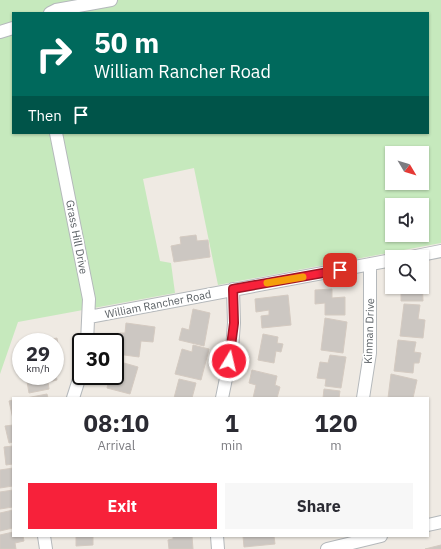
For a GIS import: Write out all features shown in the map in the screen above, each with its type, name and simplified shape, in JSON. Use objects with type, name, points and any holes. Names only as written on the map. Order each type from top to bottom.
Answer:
[{"type":"street","points":[[52,12],[111,0]]},
{"type":"street","points":[[0,32],[12,28]]},
{"type":"street","name":"Grass Hill Drive","points":[[56,134],[89,299],[88,333]]},
{"type":"street","points":[[429,253],[441,251]]},
{"type":"street","name":"William Rancher Road","points":[[89,317],[385,261]]},
{"type":"street","name":"Kinman Drive","points":[[363,397],[370,353],[370,264]]},
{"type":"street","points":[[222,397],[234,330],[233,289]]},
{"type":"street","points":[[73,397],[77,385]]},
{"type":"street","points":[[429,525],[441,522]]},
{"type":"street","points":[[44,537],[46,549]]},
{"type":"street","points":[[217,537],[218,549]]},
{"type":"street","points":[[326,549],[361,538],[371,537]]},
{"type":"green space","points":[[0,0],[441,0],[441,243],[404,250],[385,250],[385,254],[218,285],[194,168],[143,179],[160,261],[171,263],[175,293],[18,322],[14,333],[12,333],[12,339],[0,374]]},
{"type":"building","points":[[196,235],[197,241],[208,240],[210,257],[174,262],[171,246],[181,244],[180,237]]},
{"type":"building","points":[[332,289],[332,298],[345,297],[345,315],[325,315],[325,303],[315,304],[315,290]]},
{"type":"building","points":[[401,294],[423,294],[423,301],[401,301]]},
{"type":"building","points":[[288,295],[291,325],[262,328],[261,316],[269,315],[269,310],[256,312],[255,299]]},
{"type":"building","points":[[404,304],[420,305],[418,319],[425,320],[423,338],[400,336]]},
{"type":"building","points":[[193,309],[210,313],[204,346],[179,340],[182,328],[189,330]]},
{"type":"building","points":[[325,318],[347,322],[343,353],[321,350]]},
{"type":"building","points":[[126,323],[155,327],[153,342],[141,341],[139,357],[124,355]]},
{"type":"building","points":[[263,334],[278,337],[277,343],[283,344],[281,352],[276,351],[274,363],[258,360]]},
{"type":"building","points":[[398,340],[416,342],[414,352],[421,353],[419,363],[414,363],[413,373],[394,371]]},
{"type":"building","points":[[193,345],[209,349],[201,380],[175,374],[182,349],[192,352]]},
{"type":"building","points":[[330,355],[346,357],[341,388],[325,386],[326,379],[317,378],[320,362],[328,363]]},
{"type":"building","points":[[124,363],[138,367],[130,394],[107,388],[108,385],[124,385]]},
{"type":"building","points":[[252,370],[277,376],[275,385],[280,387],[277,397],[253,397],[256,385],[249,383]]},
{"type":"building","points":[[391,374],[417,380],[413,397],[388,397]]},
{"type":"building","points":[[179,379],[196,383],[192,397],[174,397]]},
{"type":"building","points":[[28,385],[48,385],[49,389],[29,393]]},
{"type":"building","points":[[324,389],[340,391],[339,397],[323,397]]},
{"type":"building","points":[[47,394],[48,397],[31,397]]},
{"type":"building","points":[[12,400],[12,414],[9,401]]},
{"type":"building","points":[[12,425],[12,442],[9,443],[5,426]]},
{"type":"building","points":[[12,446],[12,464],[6,465],[4,447]]},
{"type":"building","points":[[12,468],[12,486],[0,488],[0,470]]},
{"type":"building","points":[[12,490],[12,507],[0,509],[0,492]]},
{"type":"building","points":[[12,510],[12,528],[0,531],[0,513]]},
{"type":"building","points":[[12,532],[12,537],[23,537],[24,541],[15,543],[16,549],[0,549],[0,535]]},
{"type":"building","points":[[76,537],[93,537],[93,545],[76,546]]},
{"type":"building","points":[[173,537],[192,537],[193,549],[169,549],[168,540],[173,539]]},
{"type":"building","points":[[243,537],[274,537],[275,544],[244,547]]},
{"type":"building","points":[[441,545],[441,549],[425,549]]},
{"type":"slow traffic","points":[[267,283],[303,277]]},
{"type":"route","points":[[229,361],[232,349],[234,323],[233,289],[340,270]]}]
